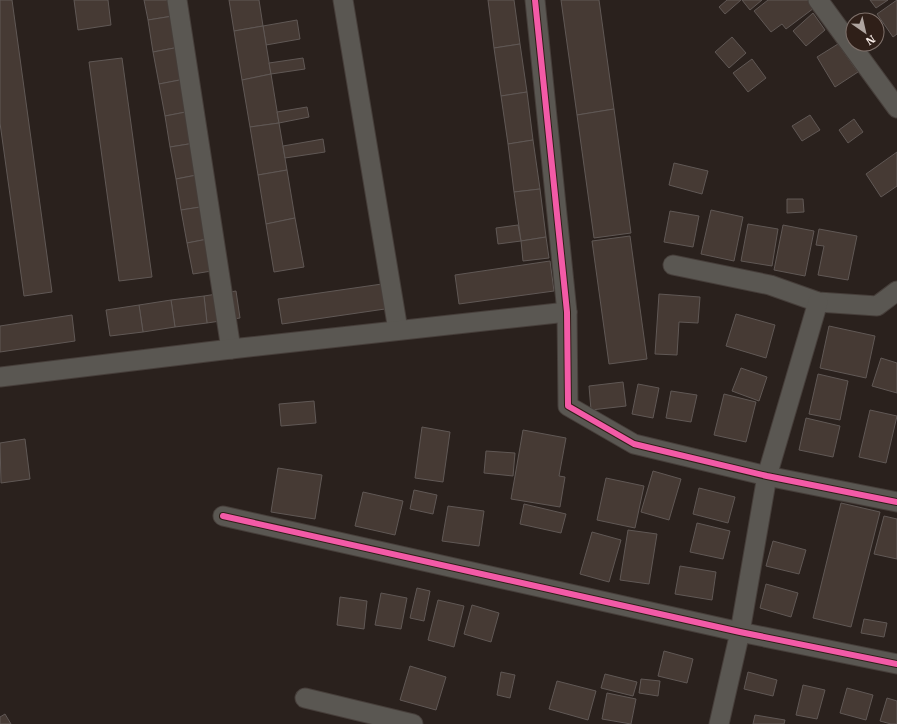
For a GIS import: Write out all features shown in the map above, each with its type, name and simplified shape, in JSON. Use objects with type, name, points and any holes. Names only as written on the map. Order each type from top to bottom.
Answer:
[{"type":"street","points":[[178,0],[231,349]]},
{"type":"street","points":[[343,0],[398,330]]},
{"type":"street","points":[[535,0],[567,312],[568,406],[634,444],[767,476],[897,502]]},
{"type":"street","points":[[818,0],[897,108]]},
{"type":"street","points":[[673,265],[770,285],[818,302],[877,306],[897,290]]},
{"type":"street","points":[[719,724],[740,632],[767,476],[818,302]]},
{"type":"street","points":[[0,378],[231,349],[567,312]]},
{"type":"street","points":[[223,516],[740,632],[897,664]]},
{"type":"street","points":[[305,698],[413,724]]},
{"type":"building","points":[[0,0],[12,0],[52,292],[24,296],[0,123]]},
{"type":"building","points":[[74,0],[108,0],[111,25],[78,30]]},
{"type":"building","points":[[144,0],[177,0],[179,15],[148,20]]},
{"type":"building","points":[[229,0],[259,0],[263,26],[234,31]]},
{"type":"building","points":[[488,0],[514,0],[520,44],[494,48]]},
{"type":"building","points":[[561,0],[599,0],[614,109],[577,115]]},
{"type":"building","points":[[727,0],[741,0],[725,14],[719,7]]},
{"type":"building","points":[[742,0],[762,0],[750,10]]},
{"type":"building","points":[[768,0],[808,0],[814,8],[786,29],[782,24],[771,32],[754,11]]},
{"type":"building","points":[[870,0],[888,0],[876,8]]},
{"type":"building","points":[[897,0],[897,34],[893,37],[885,26],[885,12],[880,12]]},
{"type":"building","points":[[813,13],[825,30],[806,46],[793,31]]},
{"type":"building","points":[[179,15],[185,46],[153,52],[148,20]]},
{"type":"building","points":[[297,20],[300,39],[266,45],[263,26]]},
{"type":"building","points":[[263,26],[271,74],[242,80],[234,31]]},
{"type":"building","points":[[732,37],[746,53],[729,68],[715,52]]},
{"type":"building","points":[[520,44],[527,92],[501,96],[494,48]]},
{"type":"building","points":[[838,44],[858,72],[835,87],[817,57]]},
{"type":"building","points":[[185,46],[190,78],[159,84],[153,52]]},
{"type":"building","points":[[122,58],[152,277],[119,281],[89,62]]},
{"type":"building","points":[[303,58],[305,69],[271,74],[269,63]]},
{"type":"building","points":[[752,59],[766,78],[748,92],[733,73]]},
{"type":"building","points":[[271,74],[279,123],[250,127],[242,80]]},
{"type":"building","points":[[190,78],[196,110],[165,116],[159,84]]},
{"type":"building","points":[[527,92],[533,140],[508,144],[501,96]]},
{"type":"building","points":[[307,107],[309,117],[279,123],[277,112]]},
{"type":"building","points":[[614,109],[631,233],[594,238],[577,115]]},
{"type":"building","points":[[196,110],[201,142],[170,147],[165,116]]},
{"type":"building","points":[[810,115],[820,130],[802,141],[792,126]]},
{"type":"building","points":[[854,119],[863,132],[848,143],[839,130]]},
{"type":"building","points":[[279,123],[287,170],[258,175],[250,127]]},
{"type":"building","points":[[323,139],[325,152],[285,158],[283,146]]},
{"type":"building","points":[[533,140],[540,189],[514,192],[508,144]]},
{"type":"building","points":[[201,142],[207,173],[176,179],[170,147]]},
{"type":"building","points":[[897,152],[897,186],[881,197],[866,174]]},
{"type":"building","points":[[674,163],[708,171],[702,194],[669,185]]},
{"type":"building","points":[[287,170],[295,218],[266,224],[258,175]]},
{"type":"building","points":[[207,173],[213,205],[181,210],[176,179]]},
{"type":"building","points":[[540,189],[546,237],[521,241],[514,192]]},
{"type":"building","points":[[787,199],[803,199],[804,212],[787,213]]},
{"type":"building","points":[[213,205],[218,237],[187,243],[181,210]]},
{"type":"building","points":[[711,210],[743,217],[734,261],[701,254]]},
{"type":"building","points":[[670,211],[699,216],[693,247],[664,242]]},
{"type":"building","points":[[295,218],[304,267],[274,272],[266,224]]},
{"type":"building","points":[[748,224],[778,229],[772,266],[741,261]]},
{"type":"building","points":[[518,225],[521,241],[498,244],[496,228]]},
{"type":"building","points":[[783,225],[814,231],[805,276],[774,270]]},
{"type":"building","points":[[819,229],[857,236],[848,280],[818,275],[824,246],[816,245]]},
{"type":"building","points":[[630,236],[647,359],[609,364],[592,241]]},
{"type":"building","points":[[218,237],[224,269],[193,274],[187,243]]},
{"type":"building","points":[[546,237],[549,258],[523,261],[521,241]]},
{"type":"building","points":[[550,261],[554,291],[459,304],[455,275]]},
{"type":"building","points":[[382,284],[385,309],[282,324],[278,299]]},
{"type":"building","points":[[236,291],[240,318],[207,323],[204,296]]},
{"type":"building","points":[[659,294],[700,297],[698,323],[679,322],[677,355],[655,354]]},
{"type":"building","points":[[204,296],[207,323],[175,327],[171,300]]},
{"type":"building","points":[[171,300],[175,327],[143,332],[139,305]]},
{"type":"building","points":[[139,305],[143,332],[110,336],[106,310]]},
{"type":"building","points":[[736,314],[775,325],[766,358],[726,346]]},
{"type":"building","points":[[72,315],[75,341],[0,352],[0,326]]},
{"type":"building","points":[[829,326],[875,336],[866,378],[820,368]]},
{"type":"building","points":[[881,358],[897,363],[897,393],[872,386]]},
{"type":"building","points":[[741,368],[767,377],[759,401],[732,391]]},
{"type":"building","points":[[818,374],[848,381],[840,420],[809,414]]},
{"type":"building","points":[[623,382],[626,406],[591,410],[589,386]]},
{"type":"building","points":[[638,384],[659,388],[653,418],[632,414]]},
{"type":"building","points":[[671,391],[697,395],[691,422],[666,418]]},
{"type":"building","points":[[724,394],[756,402],[746,442],[714,435]]},
{"type":"building","points":[[314,401],[316,423],[281,426],[279,404]]},
{"type":"building","points":[[870,410],[897,416],[886,463],[859,457]]},
{"type":"building","points":[[806,418],[840,426],[833,457],[799,450]]},
{"type":"building","points":[[422,427],[450,432],[443,482],[415,478]]},
{"type":"building","points":[[523,430],[566,438],[559,476],[565,477],[560,507],[511,499]]},
{"type":"building","points":[[25,439],[30,479],[1,483],[0,443]]},
{"type":"building","points":[[486,451],[515,453],[513,476],[484,473]]},
{"type":"building","points":[[278,468],[322,475],[315,519],[271,512]]},
{"type":"building","points":[[653,471],[681,479],[669,520],[641,512]]},
{"type":"building","points":[[606,478],[644,486],[635,528],[597,520]]},
{"type":"building","points":[[699,488],[735,497],[728,523],[693,514]]},
{"type":"building","points":[[414,490],[437,495],[433,514],[410,509]]},
{"type":"building","points":[[363,492],[403,501],[395,535],[355,526]]},
{"type":"building","points":[[841,503],[880,512],[851,627],[813,618]]},
{"type":"building","points":[[524,504],[566,514],[561,533],[520,524]]},
{"type":"building","points":[[448,506],[484,511],[479,546],[442,541]]},
{"type":"building","points":[[884,516],[897,519],[897,559],[874,554]]},
{"type":"building","points":[[697,523],[730,531],[723,559],[690,552]]},
{"type":"building","points":[[628,530],[657,534],[649,584],[620,580]]},
{"type":"building","points":[[592,532],[621,540],[609,582],[580,574]]},
{"type":"building","points":[[773,541],[806,550],[799,574],[766,566]]},
{"type":"building","points":[[680,566],[716,572],[712,600],[675,594]]},
{"type":"building","points":[[766,584],[798,593],[791,617],[760,608]]},
{"type":"building","points":[[417,588],[430,591],[424,621],[410,618]]},
{"type":"building","points":[[381,593],[407,598],[401,629],[375,625]]},
{"type":"building","points":[[340,597],[367,601],[364,629],[337,625]]},
{"type":"building","points":[[438,600],[464,606],[454,647],[428,640]]},
{"type":"building","points":[[472,605],[499,613],[491,642],[464,634]]},
{"type":"building","points":[[864,619],[887,623],[884,637],[861,633]]},
{"type":"building","points":[[664,651],[693,659],[687,683],[658,676]]},
{"type":"building","points":[[410,666],[446,677],[436,710],[400,700]]},
{"type":"building","points":[[501,672],[515,675],[510,698],[497,695]]},
{"type":"building","points":[[748,672],[777,680],[773,696],[744,689]]},
{"type":"building","points":[[605,674],[637,682],[633,696],[601,688]]},
{"type":"building","points":[[641,679],[660,681],[658,696],[639,693]]},
{"type":"building","points":[[557,681],[596,691],[588,720],[549,709]]},
{"type":"building","points":[[803,685],[825,690],[817,719],[796,715]]},
{"type":"building","points":[[847,688],[873,695],[866,720],[840,713]]},
{"type":"building","points":[[607,693],[636,699],[631,724],[602,719]]},
{"type":"building","points":[[887,698],[897,701],[897,724],[880,721]]},
{"type":"building","points":[[5,714],[11,724],[0,724],[0,717]]},
{"type":"building","points":[[755,715],[785,720],[784,724],[753,724]]},
{"type":"cycle path","points":[[535,0],[567,312],[568,406],[634,444],[767,476],[897,502]]},
{"type":"cycle path","points":[[223,516],[740,632],[897,664]]}]
